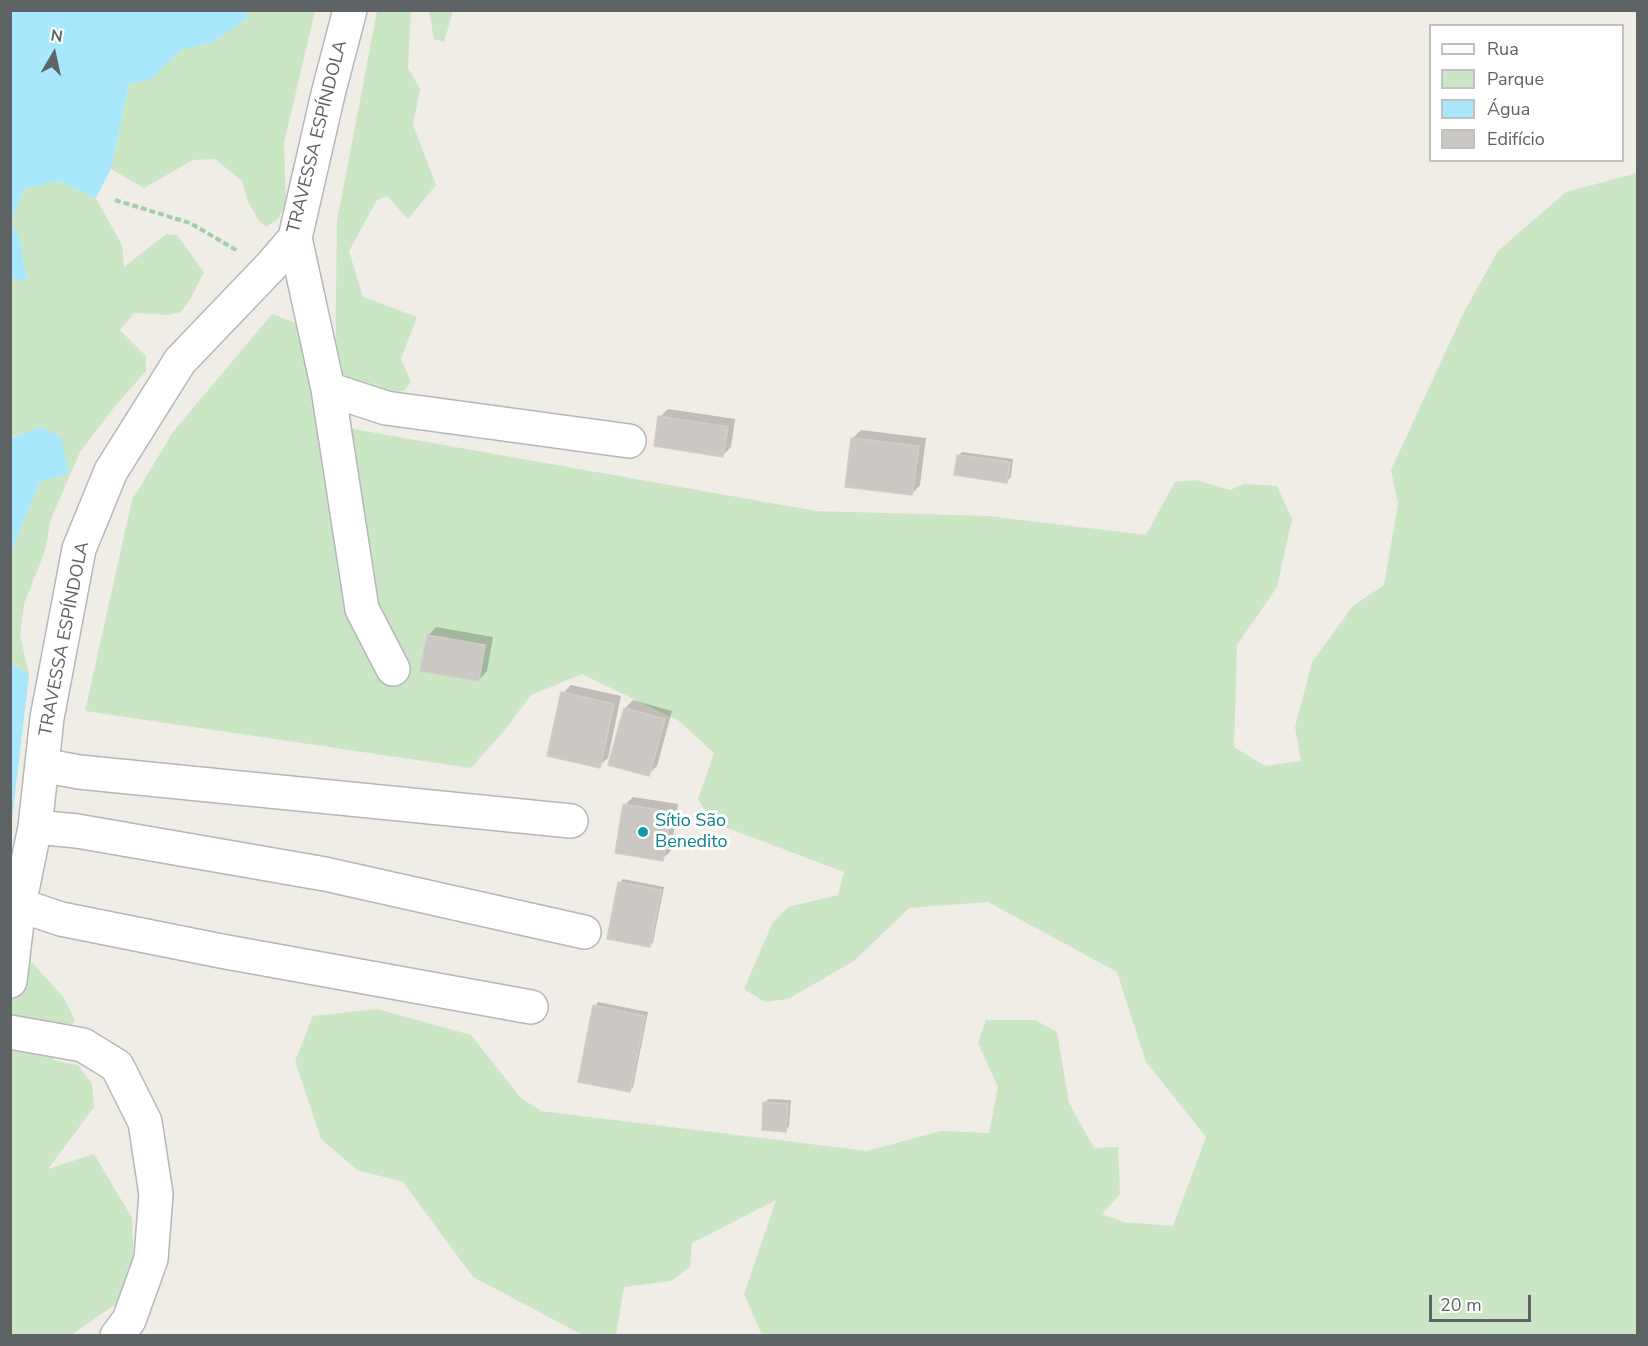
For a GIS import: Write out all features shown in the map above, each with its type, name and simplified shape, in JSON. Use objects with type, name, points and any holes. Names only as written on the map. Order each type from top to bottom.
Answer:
[{"type":"street","name":"TRAVESSA ESPÍNDOLA","points":[[10,981],[19,905],[35,826],[47,718],[79,549],[111,471],[180,361],[295,238],[350,10]]},
{"type":"street","points":[[295,238],[328,389],[362,609],[393,669]]},
{"type":"street","points":[[328,389],[386,408],[629,441]]},
{"type":"street","points":[[42,765],[79,772],[571,821]]},
{"type":"street","points":[[35,826],[77,831],[325,874],[584,932]]},
{"type":"street","points":[[19,905],[61,919],[221,951],[531,1007]]},
{"type":"street","points":[[10,1032],[82,1046],[117,1066],[145,1122],[156,1194],[151,1259],[131,1330]]},
{"type":"path","points":[[115,200],[190,223],[223,244],[271,266]]},
{"type":"green space","points":[[248,11],[315,11],[284,143],[286,206],[277,220],[266,227],[259,221],[248,202],[242,181],[215,159],[193,160],[144,188],[111,169],[129,84],[151,79],[182,49],[211,43],[247,19]]},
{"type":"green space","points":[[377,11],[411,11],[408,68],[420,89],[413,125],[436,185],[408,219],[387,196],[377,200],[349,251],[363,297],[417,317],[401,359],[411,382],[404,391],[358,390],[335,373],[337,221]]},
{"type":"green space","points":[[429,11],[453,11],[444,42],[434,39]]},
{"type":"green space","points":[[1637,173],[1637,1335],[762,1335],[744,1294],[776,1200],[692,1243],[690,1267],[671,1281],[624,1287],[616,1335],[583,1335],[473,1277],[403,1182],[357,1170],[321,1139],[295,1061],[313,1016],[377,1009],[471,1035],[521,1098],[541,1111],[867,1151],[941,1131],[989,1133],[998,1087],[978,1043],[986,1020],[1035,1020],[1057,1032],[1069,1103],[1094,1148],[1118,1147],[1120,1194],[1102,1214],[1124,1222],[1173,1226],[1206,1137],[1146,1062],[1117,972],[988,902],[909,908],[854,961],[788,999],[765,1002],[744,989],[772,924],[788,907],[838,895],[844,872],[712,822],[698,799],[714,753],[679,721],[582,674],[531,695],[504,731],[471,768],[85,711],[132,500],[173,432],[272,314],[317,331],[331,425],[816,511],[988,516],[1146,535],[1175,482],[1196,480],[1230,490],[1244,484],[1277,486],[1292,519],[1277,587],[1237,645],[1234,747],[1265,766],[1301,761],[1295,727],[1312,662],[1353,606],[1384,585],[1398,504],[1391,470],[1464,312],[1498,251],[1566,192]]},
{"type":"green space","points":[[59,181],[96,198],[122,245],[124,267],[166,234],[177,235],[204,272],[181,312],[168,315],[134,313],[120,330],[146,356],[146,371],[80,452],[51,519],[45,551],[24,604],[20,636],[29,675],[11,662],[11,553],[40,482],[69,473],[16,435],[11,438],[11,279],[27,281],[20,239],[11,222],[24,189]]},
{"type":"green space","points":[[10,924],[18,927],[30,960],[64,998],[75,1020],[52,1060],[78,1065],[92,1084],[94,1107],[48,1169],[94,1154],[132,1218],[135,1291],[71,1335],[11,1335]]},
{"type":"water","points":[[10,11],[248,11],[247,19],[211,43],[182,49],[151,79],[129,84],[111,169],[96,198],[59,181],[24,189],[11,222],[20,239],[27,281],[11,279]]},
{"type":"water","points":[[41,427],[61,437],[69,473],[40,482],[11,553],[11,438]]},
{"type":"water","points":[[10,662],[29,675],[11,828],[14,908],[10,924]]},
{"type":"building","points":[[658,416],[728,427],[723,457],[654,446]]},
{"type":"building","points":[[851,438],[919,446],[912,495],[845,487]]},
{"type":"building","points":[[957,455],[1010,462],[1007,483],[954,475]]},
{"type":"building","points":[[427,635],[485,645],[479,681],[420,671]]},
{"type":"building","points":[[561,692],[614,704],[600,768],[547,756]]},
{"type":"building","points":[[624,708],[665,719],[649,776],[608,765]]},
{"type":"building","name":"Sítio São Benedito","points":[[623,804],[671,812],[663,861],[615,853]]},
{"type":"building","points":[[618,882],[661,890],[650,947],[607,939]]},
{"type":"building","points":[[593,1005],[645,1016],[630,1092],[578,1082]]},
{"type":"building","points":[[763,1102],[788,1104],[786,1132],[762,1130]]},
{"type":"place","name":"Sítio São Benedito","points":[[643,832]]}]
